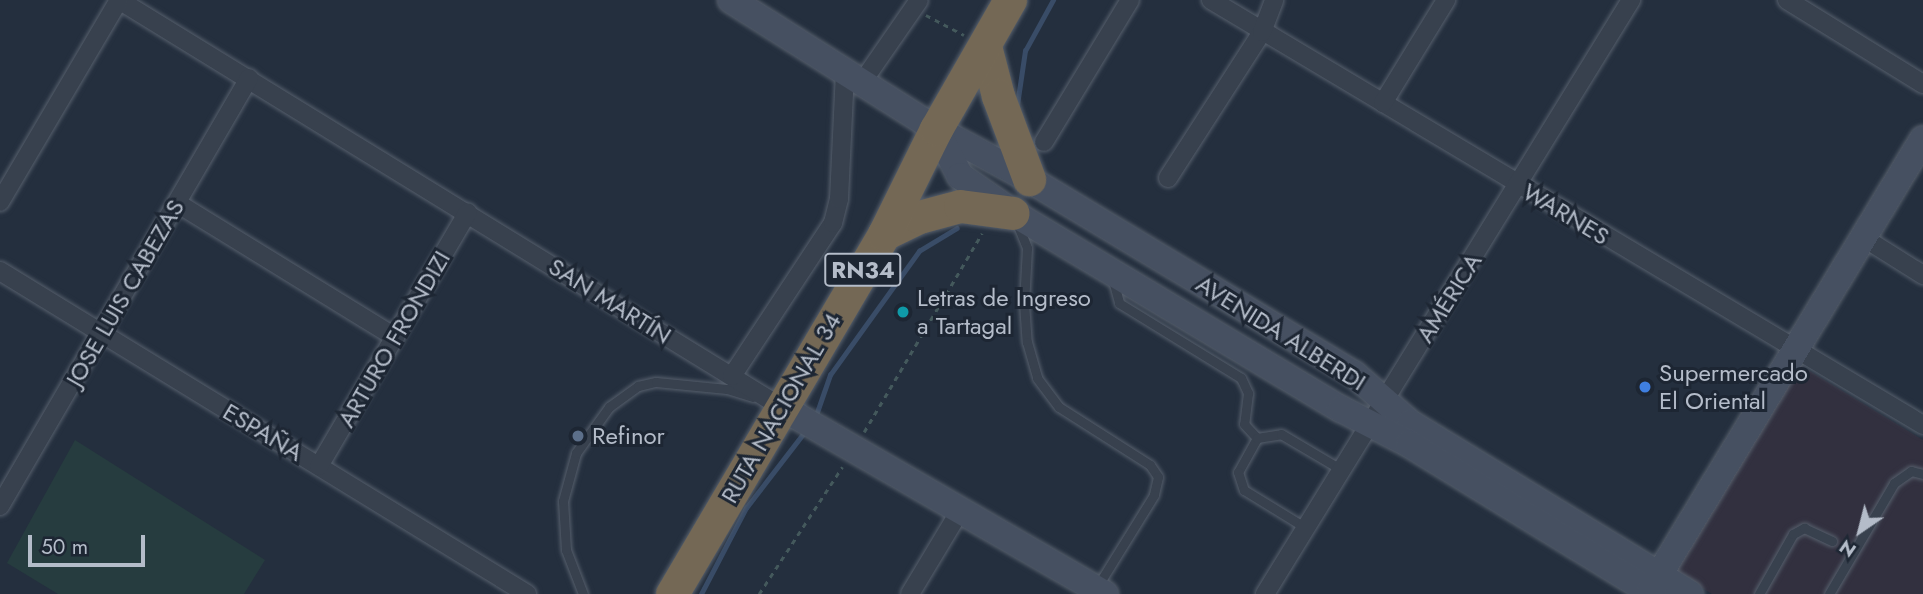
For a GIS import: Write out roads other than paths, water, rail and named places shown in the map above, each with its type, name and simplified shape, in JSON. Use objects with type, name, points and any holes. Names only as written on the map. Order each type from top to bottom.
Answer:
[{"type":"highway","name":"RUTA NACIONAL 34","points":[[673,594],[884,234],[936,129],[1010,0]]},
{"type":"highway","points":[[985,46],[998,96],[1030,179]]},
{"type":"highway","points":[[884,234],[919,217],[960,206],[1013,212]]},
{"type":"main road","name":"AVENIDA ALBERDI","points":[[731,0],[936,129],[1030,179],[1354,374],[1410,423],[1652,589]]},
{"type":"main road","name":"AVENIDA ALBERDI","points":[[936,129],[960,176],[1013,212],[1652,589],[1690,594]]},
{"type":"main road","points":[[1652,589],[1923,139]]},
{"type":"main road","points":[[1111,271],[1109,254],[1114,245],[1130,240]]},
{"type":"main road","name":"SAN MARTÍN","points":[[781,407],[855,446],[1098,592]]},
{"type":"street","points":[[0,202],[119,0]]},
{"type":"street","name":"SAN MARTÍN","points":[[119,0],[468,212],[781,407]]},
{"type":"street","points":[[1044,142],[1130,0]]},
{"type":"street","name":"WARNES","points":[[1211,0],[1923,425]]},
{"type":"street","points":[[1168,178],[1262,32],[1274,0]]},
{"type":"street","points":[[1383,103],[1446,0]]},
{"type":"street","name":"AMÉRICA","points":[[1265,594],[1519,186],[1631,0]]},
{"type":"street","points":[[1787,0],[1923,84]]},
{"type":"street","points":[[732,376],[833,223],[839,199],[854,76],[916,4]]},
{"type":"street","name":"JOSE LUIS CABEZAS","points":[[0,506],[103,334],[249,78]]},
{"type":"street","points":[[177,203],[395,337]]},
{"type":"street","name":"ARTURO FRONDIZI","points":[[319,467],[468,212]]},
{"type":"street","points":[[1864,238],[1923,275]]},
{"type":"street","name":"ESPAÑA","points":[[0,271],[527,594]]},
{"type":"street","points":[[910,594],[961,509]]},
{"type":"lane","points":[[1013,212],[1027,248],[1027,342],[1037,378],[1059,407],[1150,465],[1158,477],[1154,495],[1098,592]]},
{"type":"lane","points":[[1111,271],[1119,303],[1241,378],[1248,393],[1244,424],[1257,438]]},
{"type":"lane","points":[[583,594],[576,582],[566,550],[564,501],[576,453],[609,407],[638,386],[656,382],[727,388],[781,407]]},
{"type":"lane","points":[[1257,438],[1281,434],[1342,470]]},
{"type":"lane","points":[[1257,438],[1238,472],[1244,490],[1306,528]]},
{"type":"lane","points":[[1829,594],[1894,483],[1910,471],[1923,474]]},
{"type":"lane","points":[[1759,594],[1793,534],[1804,528],[1832,541]]},
{"type":"lane","points":[[569,594],[576,582]]},
{"type":"waterway","points":[[1017,105],[1025,51],[1053,0]]},
{"type":"waterway","points":[[815,418],[830,375],[919,251],[957,228]]},
{"type":"waterway","points":[[701,594],[746,508],[806,430]]},
{"type":"place","name":"Letras de Ingreso a Tartagal","points":[[903,312]]},
{"type":"place","name":"Supermercado El Oriental","points":[[1645,387]]},
{"type":"place","name":"Refinor","points":[[578,436]]}]
